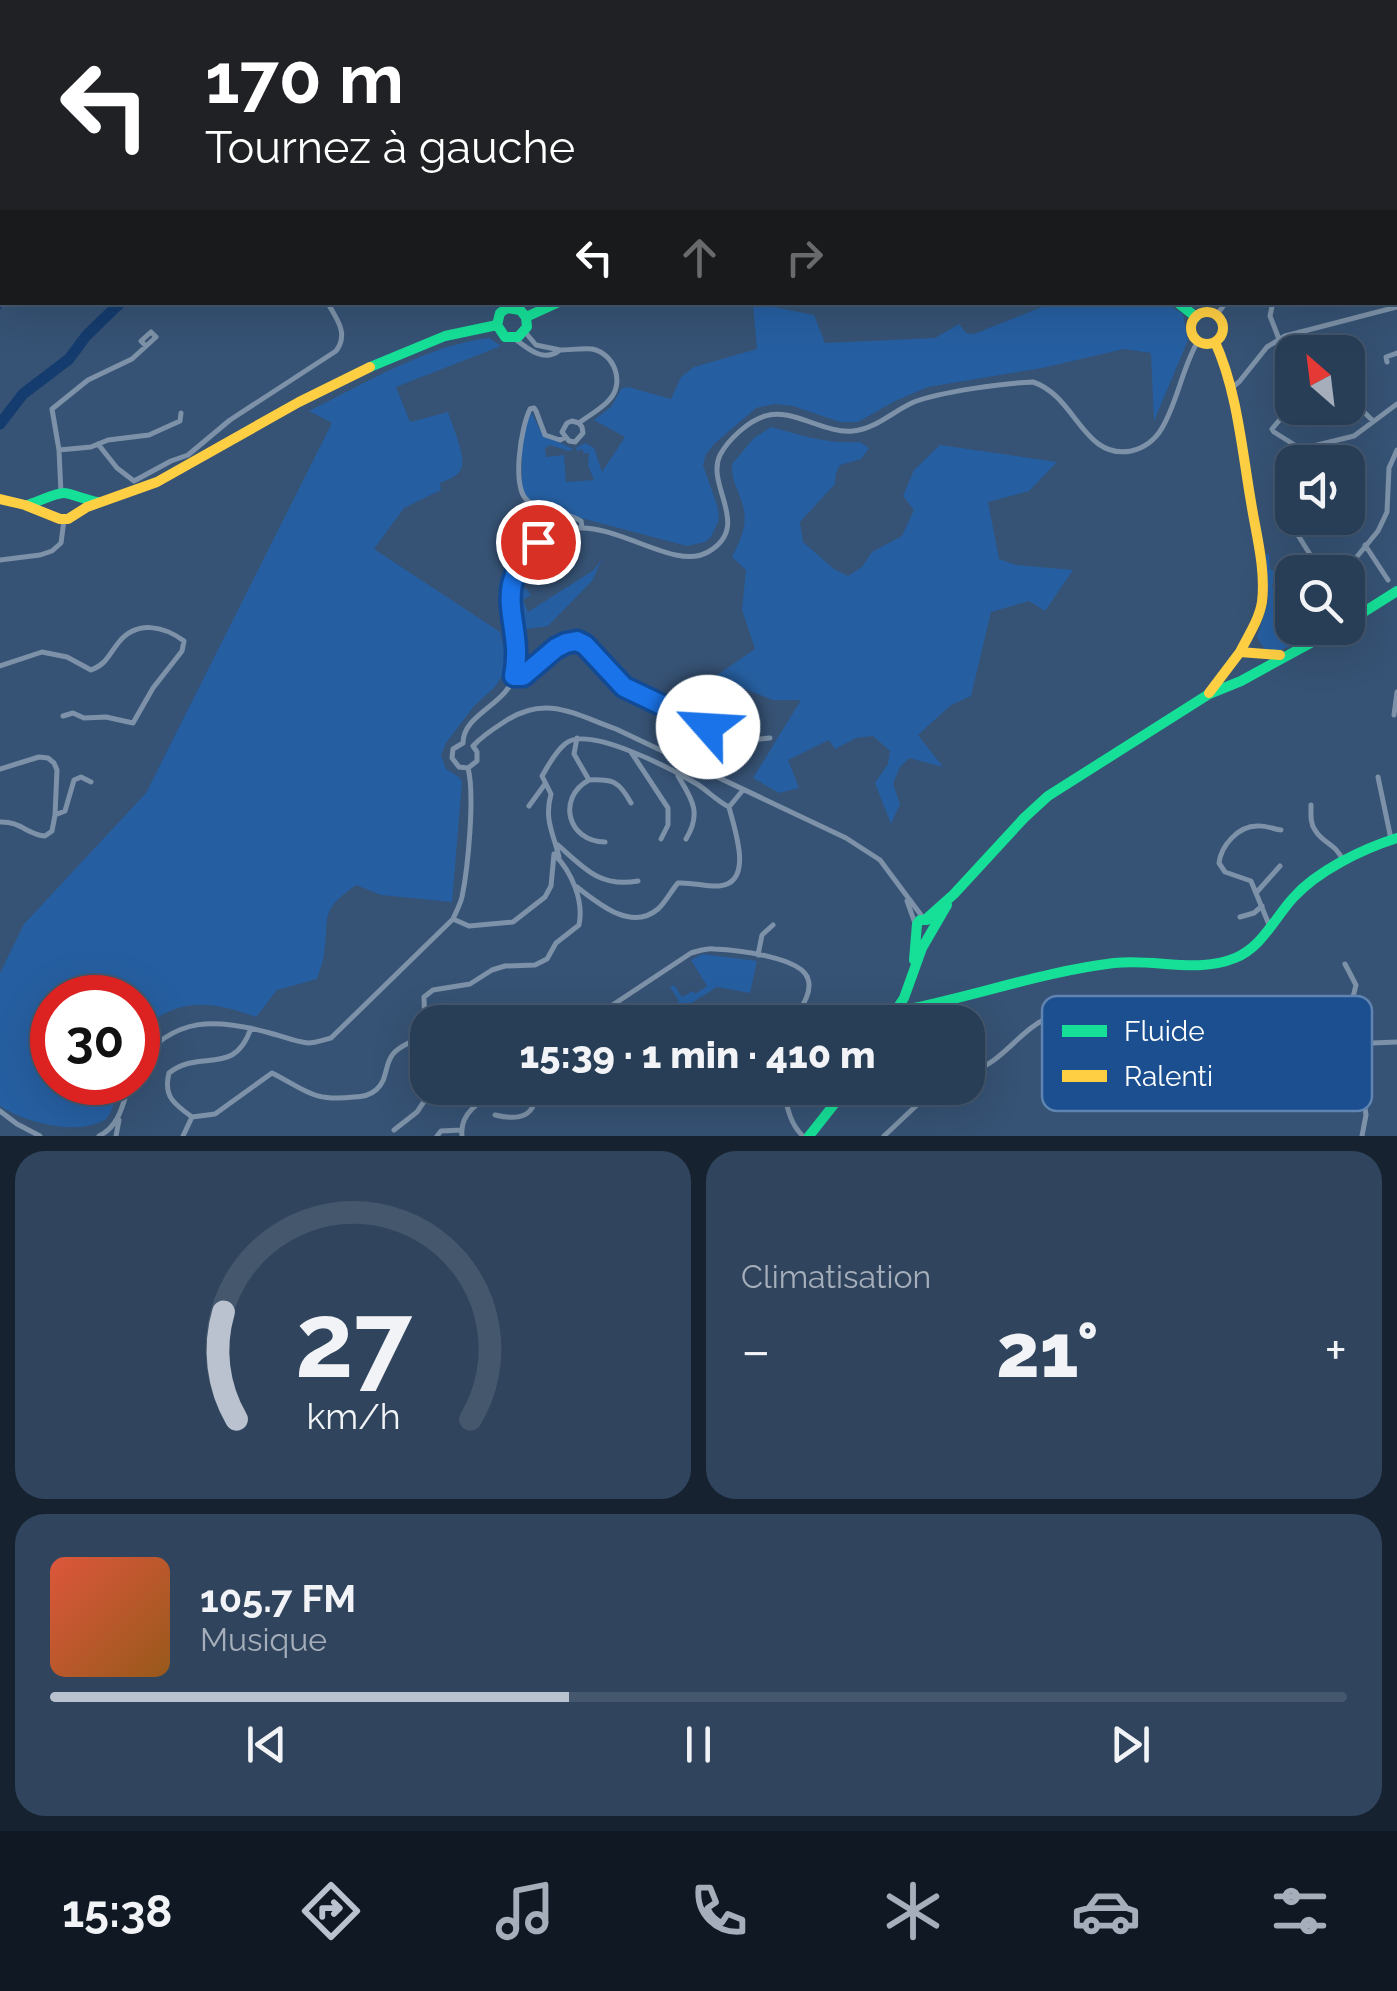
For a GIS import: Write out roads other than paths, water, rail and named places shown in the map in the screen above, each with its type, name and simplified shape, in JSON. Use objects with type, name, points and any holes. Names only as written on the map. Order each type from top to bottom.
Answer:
[{"type":"street","points":[[98,444],[117,468],[134,481],[188,455],[230,420],[336,351],[343,335],[328,305]]},
{"type":"street","points":[[1181,305],[1196,317]]},
{"type":"street","points":[[1216,316],[1224,305]]},
{"type":"street","points":[[1272,305],[1270,316],[1277,335]]},
{"type":"street","points":[[1290,335],[1392,305]]},
{"type":"street","points":[[513,308],[527,327],[519,335],[504,337],[497,325],[498,317],[513,308]]},
{"type":"street","points":[[1208,312],[1216,316],[1222,329],[1215,342],[1198,342],[1191,330],[1196,317],[1208,312]]},
{"type":"street","points":[[0,499],[58,517],[130,494],[299,402],[384,361],[445,336],[497,325]]},
{"type":"street","points":[[519,335],[533,353],[548,356],[593,349],[613,365],[618,380],[614,394],[578,422],[566,422],[564,438]]},
{"type":"street","points":[[519,335],[558,352]]},
{"type":"street","points":[[463,742],[466,729],[507,691],[514,676],[510,590],[519,564],[534,546],[553,533],[582,528],[688,557],[712,549],[728,518],[716,475],[718,458],[748,425],[769,414],[784,415],[851,432],[874,425],[927,398],[1033,382],[1055,393],[1099,445],[1133,450],[1153,440],[1164,426],[1198,342]]},
{"type":"street","points":[[1208,694],[1233,664],[1252,632],[1262,601],[1262,570],[1250,486],[1230,389],[1215,342]]},
{"type":"street","points":[[1230,389],[1275,342]]},
{"type":"street","points":[[0,560],[40,555],[61,544],[58,517],[50,507],[57,496],[59,450],[52,409],[88,380],[132,359],[146,346]]},
{"type":"street","points":[[1387,362],[1386,356],[1397,353]]},
{"type":"street","points":[[1314,445],[1354,436],[1397,404]]},
{"type":"street","points":[[578,422],[582,427],[580,439],[575,442],[552,438],[546,435],[534,408],[530,409],[520,439],[520,490],[529,502],[569,513],[581,521],[582,528]]},
{"type":"street","points":[[59,450],[149,435],[180,421],[182,413]]},
{"type":"street","points":[[1365,413],[1373,421]]},
{"type":"street","points":[[1275,425],[1274,432],[1296,445]]},
{"type":"street","points":[[1358,555],[1378,531],[1387,512],[1389,468],[1397,450]]},
{"type":"street","points":[[26,504],[69,494],[99,502]]},
{"type":"street","points":[[74,498],[75,513]]},
{"type":"street","points":[[514,518],[534,546]]},
{"type":"street","points":[[507,525],[534,546]]},
{"type":"street","points":[[1365,544],[1388,580]]},
{"type":"street","points":[[1365,611],[1397,591]]},
{"type":"street","points":[[0,666],[42,652],[66,657],[91,670],[104,664],[122,638],[138,628],[166,630],[184,642],[182,652],[152,688],[134,723],[106,717],[84,718],[73,713],[63,716]]},
{"type":"street","points":[[1252,632],[1262,664],[1260,670]]},
{"type":"street","points":[[514,676],[523,676],[556,648],[577,641],[624,687],[736,740],[770,738]]},
{"type":"street","points":[[1304,645],[1208,694],[1048,796],[924,926],[906,986],[909,1004],[1115,963],[1232,960],[1253,948],[1310,881],[1394,838],[1378,776]]},
{"type":"street","points":[[1240,652],[1286,654]]},
{"type":"street","points":[[1233,664],[1244,678]]},
{"type":"street","points":[[1394,715],[1397,692]]},
{"type":"street","points":[[473,746],[515,714],[528,709],[551,707],[616,729],[867,851],[888,868],[924,926]]},
{"type":"street","points":[[577,738],[574,754],[589,780]]},
{"type":"street","points":[[453,919],[469,926],[513,922],[545,898],[557,857],[548,821],[551,794],[542,776],[566,742],[577,738],[629,750],[697,784],[729,807],[740,862],[738,876],[730,884],[678,883],[662,906],[640,919],[611,911],[574,885]]},
{"type":"street","points":[[463,742],[478,752],[477,760],[468,768]]},
{"type":"street","points":[[463,742],[456,746],[452,758],[456,765],[468,768]]},
{"type":"street","points":[[629,750],[668,808],[668,825],[661,840]]},
{"type":"street","points":[[0,769],[39,757],[48,758],[57,770],[52,830],[38,836],[20,824],[0,822]]},
{"type":"street","points":[[160,1041],[195,1024],[251,1028],[308,1043],[331,1038],[453,919],[462,901],[466,863],[471,782],[468,768]]},
{"type":"street","points":[[676,774],[695,812],[694,826],[686,838]]},
{"type":"street","points":[[56,815],[66,811],[74,780],[81,776],[90,782]]},
{"type":"street","points":[[605,842],[592,842],[579,834],[572,822],[570,800],[578,786],[589,780],[610,780],[623,788],[631,803]]},
{"type":"street","points":[[529,806],[545,784]]},
{"type":"street","points":[[729,807],[743,789]]},
{"type":"street","points":[[1311,805],[1316,833],[1339,851],[1343,861]]},
{"type":"street","points":[[1270,928],[1251,881],[1225,872],[1219,863],[1220,854],[1241,830],[1255,825],[1281,830]]},
{"type":"street","points":[[555,842],[590,872],[610,882],[638,881]]},
{"type":"street","points":[[251,1028],[239,1052],[222,1060],[187,1062],[169,1074],[169,1099],[192,1117],[215,1114],[272,1073],[325,1100],[364,1096],[378,1088],[395,1052],[426,1032],[424,997],[434,990],[470,984],[504,966],[534,965],[579,926],[581,915],[574,885],[557,857]]},
{"type":"street","points":[[1256,894],[1280,866]]},
{"type":"street","points":[[1240,917],[1262,906]]},
{"type":"street","points":[[758,956],[762,935],[773,926]]},
{"type":"street","points":[[613,1005],[691,953],[712,948],[798,965],[808,976],[808,992],[801,1005]]},
{"type":"street","points":[[1345,964],[1356,985],[1353,996]]},
{"type":"street","points":[[985,1065],[1042,1021]]},
{"type":"street","points":[[116,1136],[123,1105]]},
{"type":"street","points":[[394,1130],[422,1105]]},
{"type":"street","points":[[437,1136],[441,1131],[461,1133],[475,1105]]},
{"type":"street","points":[[495,1115],[517,1117],[528,1114],[534,1105]]},
{"type":"street","points":[[787,1105],[795,1128],[806,1136],[832,1105]]},
{"type":"street","points":[[884,1136],[918,1105]]},
{"type":"street","points":[[0,1111],[40,1136]]},
{"type":"street","points":[[1362,1136],[1365,1111]]},
{"type":"street","points":[[99,1136],[108,1132],[119,1116]]},
{"type":"street","points":[[183,1136],[192,1117]]},
{"type":"waterway","points":[[0,424],[23,394],[69,359],[118,305]]}]
